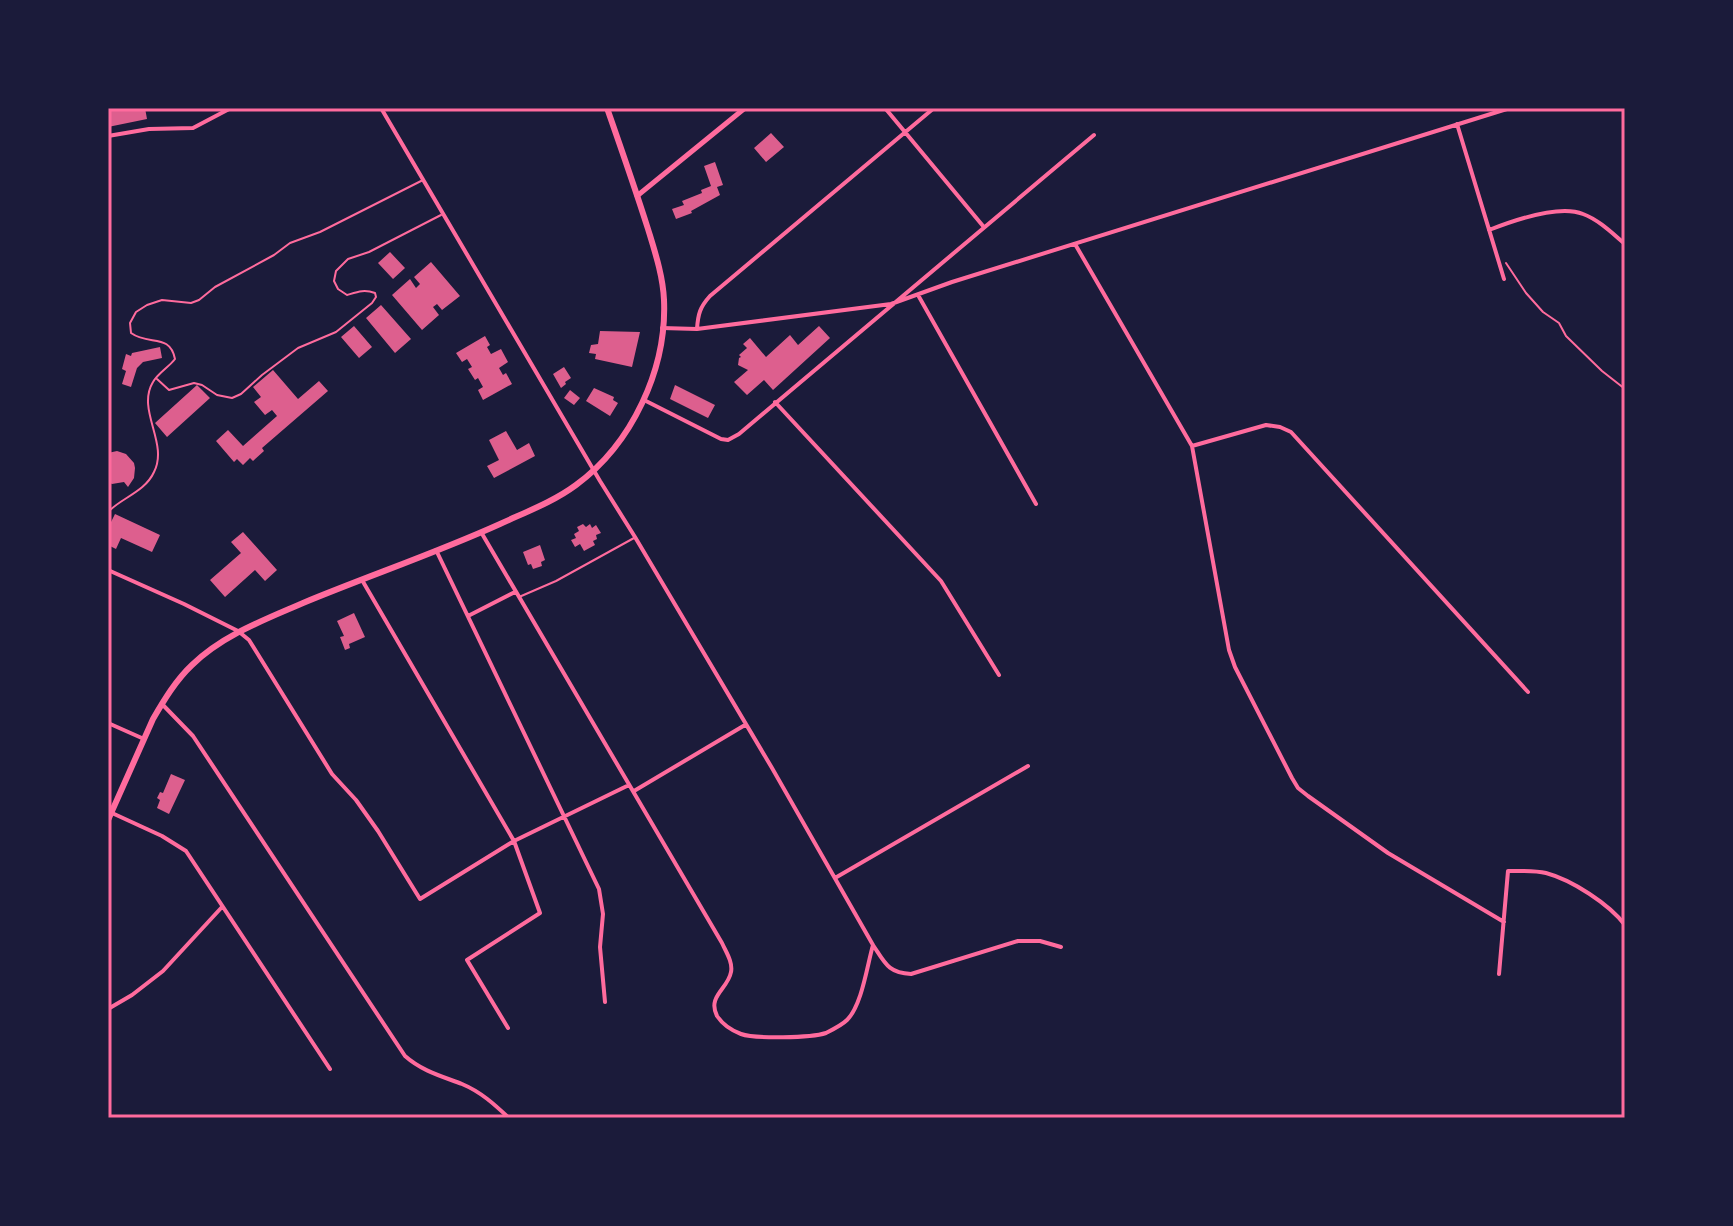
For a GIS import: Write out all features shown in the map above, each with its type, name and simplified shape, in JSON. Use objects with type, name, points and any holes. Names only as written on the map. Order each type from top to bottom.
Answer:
[{"type":"main road","points":[[110,816],[162,704],[192,664],[238,631],[481,532],[558,497],[594,471],[619,441],[644,400],[656,366],[664,300],[657,258],[607,108]]},
{"type":"street","points":[[108,136],[149,129],[193,128],[231,108]]},
{"type":"street","points":[[381,108],[887,966],[895,972],[911,974],[1018,941],[1040,941],[1061,947]]},
{"type":"street","points":[[637,196],[745,108]]},
{"type":"street","points":[[885,108],[984,226]]},
{"type":"street","points":[[697,329],[701,305],[710,296],[934,108]]},
{"type":"street","points":[[662,328],[697,329],[891,304],[952,282],[1510,108]]},
{"type":"street","points":[[1457,124],[1504,279]]},
{"type":"street","points":[[644,400],[713,435],[728,440],[739,434],[1094,135]]},
{"type":"street","points":[[1489,230],[1561,211],[1581,213],[1601,224],[1625,244]]},
{"type":"street","points":[[1075,244],[1192,446],[1229,650],[1298,788],[1388,853],[1504,922]]},
{"type":"street","points":[[918,295],[1036,504]]},
{"type":"street","points":[[775,402],[941,581],[999,675]]},
{"type":"street","points":[[1192,446],[1266,425],[1291,432],[1528,692]]},
{"type":"street","points":[[481,532],[730,958],[731,971],[714,1000],[714,1009],[726,1027],[743,1035],[757,1036],[826,1033],[849,1018],[856,1005],[873,945]]},
{"type":"street","points":[[436,550],[599,889],[603,914],[600,947],[605,1002]]},
{"type":"street","points":[[108,570],[184,604],[238,631],[249,640],[332,774],[378,831],[420,899],[514,841],[629,785]]},
{"type":"street","points":[[361,579],[514,841],[540,913],[467,960],[508,1028]]},
{"type":"street","points":[[468,616],[516,594]]},
{"type":"street","points":[[162,704],[193,736],[405,1056],[422,1069],[464,1085],[485,1097],[509,1118]]},
{"type":"street","points":[[108,723],[144,739]]},
{"type":"street","points":[[633,792],[745,725]]},
{"type":"street","points":[[835,878],[1028,766]]},
{"type":"street","points":[[110,816],[162,836],[186,851],[330,1069]]},
{"type":"street","points":[[1499,974],[1508,871],[1542,872],[1562,878],[1617,914],[1625,925]]},
{"type":"street","points":[[108,1009],[163,971],[222,907]]},
{"type":"lane","points":[[108,512],[150,480],[155,471],[159,457],[150,418],[152,383],[175,359],[173,350],[164,342],[139,339],[131,333],[130,323],[136,312],[162,300],[191,303],[199,300],[215,287],[290,243],[320,232],[424,179]]},
{"type":"lane","points":[[156,378],[169,390],[194,383],[223,398],[241,394],[298,348],[336,332],[372,303],[375,293],[363,290],[347,295],[338,289],[334,281],[336,271],[348,259],[369,252],[444,213]]},
{"type":"lane","points":[[516,594],[556,581],[635,537]]},
{"type":"path","points":[[1498,258],[1504,260],[1543,312],[1559,323],[1566,336],[1625,389]]},
{"type":"path","points":[[1623,1118],[1625,1111]]},
{"type":"building","points":[[108,108],[145,108],[147,119],[108,127]]},
{"type":"building","points":[[771,133],[784,147],[766,162],[754,148]]},
{"type":"building","points":[[715,162],[723,185],[717,187],[720,195],[676,219],[672,209],[684,205],[682,201],[711,186],[704,166]]},
{"type":"building","points":[[390,252],[405,268],[393,279],[378,263]]},
{"type":"building","points":[[431,262],[460,296],[442,310],[437,304],[433,307],[439,315],[422,330],[392,295],[410,279],[416,288],[420,284],[414,277]]},
{"type":"building","points":[[381,305],[411,339],[395,353],[366,318]]},
{"type":"building","points":[[354,326],[372,347],[359,358],[341,337]]},
{"type":"building","points":[[819,326],[830,338],[773,390],[764,380],[747,395],[734,382],[748,370],[738,365],[739,355],[747,348],[743,344],[750,338],[766,357],[790,335],[798,345]]},
{"type":"building","points":[[600,331],[640,332],[632,367],[595,359],[596,354],[589,353],[591,345],[598,344]]},
{"type":"building","points":[[485,336],[491,354],[501,349],[508,362],[499,368],[512,384],[483,400],[478,390],[483,387],[468,369],[472,367],[467,359],[462,362],[456,353]]},
{"type":"building","points":[[160,347],[162,358],[143,362],[137,368],[131,387],[122,384],[126,354],[131,356],[132,353]]},
{"type":"building","points":[[564,367],[571,378],[561,388],[553,374]]},
{"type":"building","points":[[273,370],[298,399],[319,381],[328,391],[262,448],[264,451],[253,461],[250,458],[243,465],[237,459],[234,462],[216,441],[228,430],[243,446],[277,416],[272,410],[265,415],[254,402],[261,397],[253,387]]},
{"type":"building","points":[[197,385],[210,398],[167,437],[155,423]]},
{"type":"building","points":[[675,385],[715,405],[708,418],[670,399]]},
{"type":"building","points":[[594,388],[614,397],[613,400],[618,403],[610,416],[586,401]]},
{"type":"building","points":[[570,390],[580,398],[574,405],[564,398]]},
{"type":"building","points":[[506,431],[517,450],[529,443],[535,456],[494,478],[487,466],[499,460],[489,440]]},
{"type":"building","points":[[117,451],[126,454],[134,463],[134,478],[128,487],[124,482],[108,482],[108,453]]},
{"type":"building","points":[[115,514],[160,535],[152,552],[121,538],[116,549],[108,545],[108,528]]},
{"type":"building","points":[[583,524],[586,527],[590,524],[592,528],[596,525],[601,533],[593,541],[595,545],[584,551],[580,544],[575,547],[571,540],[576,538],[577,527]]},
{"type":"building","points":[[243,532],[277,570],[265,581],[255,570],[225,597],[210,580],[241,553],[231,542]]},
{"type":"building","points":[[540,545],[545,560],[541,562],[542,566],[533,569],[523,552]]},
{"type":"building","points":[[354,613],[365,637],[349,644],[350,648],[345,650],[340,637],[344,636],[337,621]]},
{"type":"building","points":[[171,774],[185,780],[169,814],[157,808],[160,800],[157,798],[160,792],[163,793]]}]
